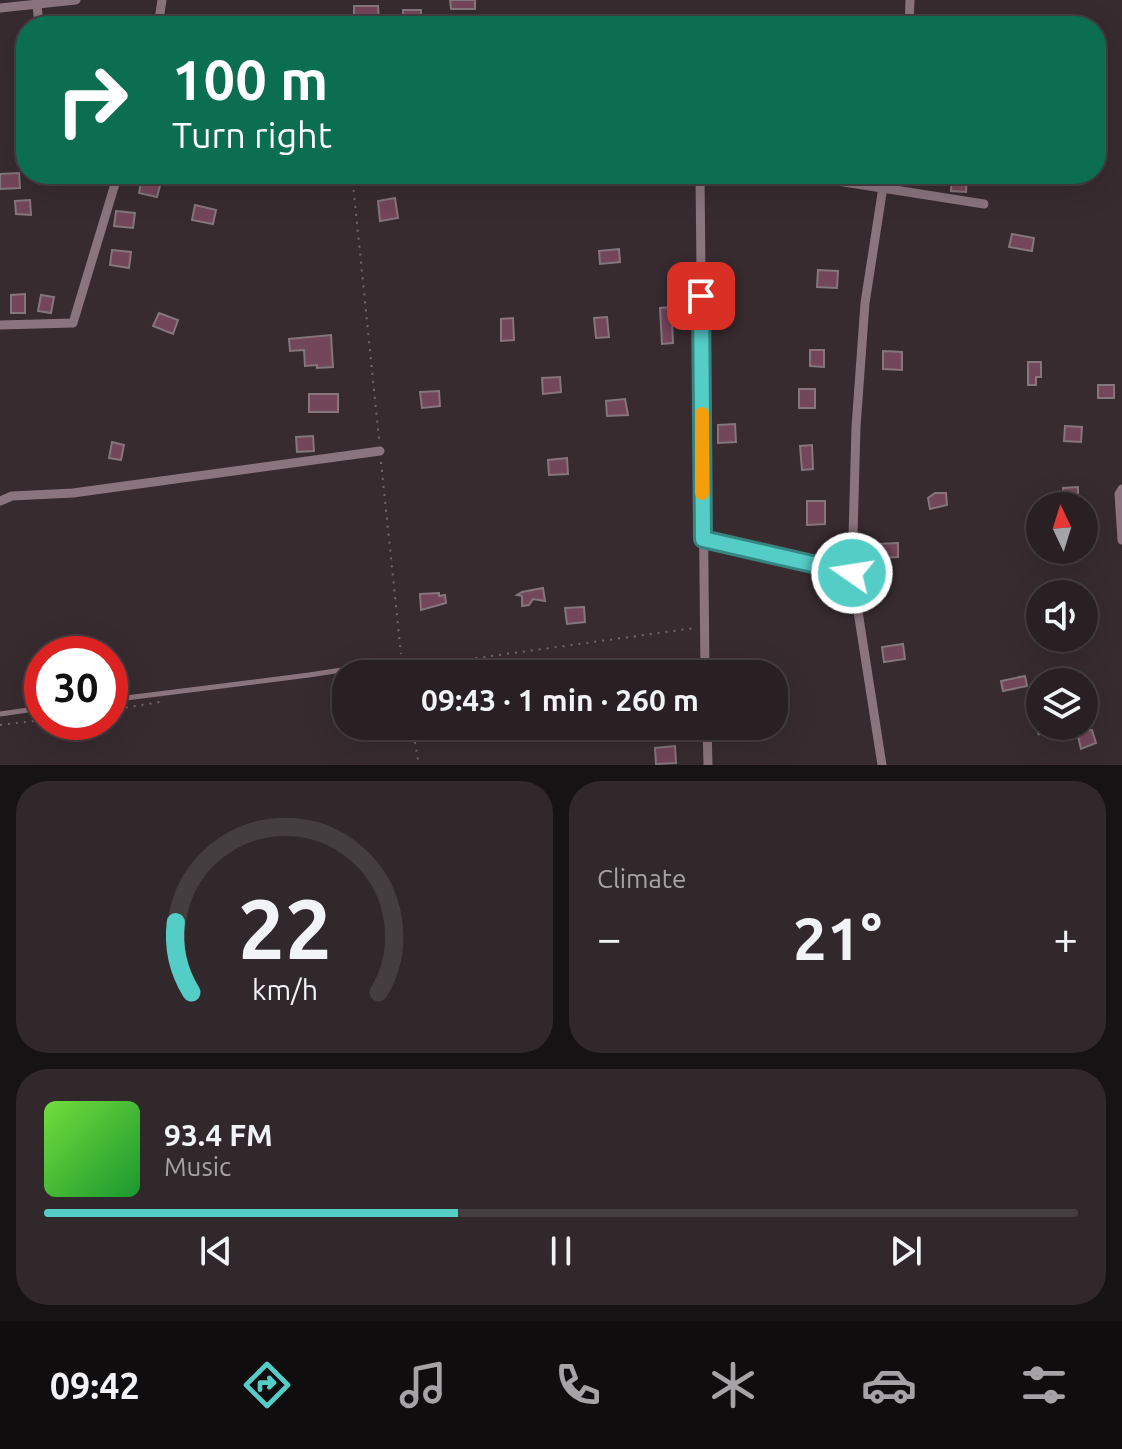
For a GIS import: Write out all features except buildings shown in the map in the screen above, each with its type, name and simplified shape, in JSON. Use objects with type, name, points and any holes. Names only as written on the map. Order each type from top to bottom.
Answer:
[{"type":"street","points":[[0,8],[76,0]]},
{"type":"street","points":[[37,4],[38,16]]},
{"type":"street","points":[[0,325],[73,323],[115,184]]},
{"type":"street","points":[[700,184],[704,660]]},
{"type":"street","points":[[856,184],[984,204]]},
{"type":"street","points":[[882,184],[865,303],[856,427],[852,573],[882,765]]},
{"type":"street","points":[[0,501],[12,496],[73,493],[380,451]]},
{"type":"street","points":[[1122,489],[1119,494],[1122,542]]},
{"type":"street","points":[[703,539],[852,573]]},
{"type":"street","points":[[707,740],[708,765]]},
{"type":"lane","points":[[128,698],[332,672]]},
{"type":"lane","points":[[0,714],[24,711]]},
{"type":"path","points":[[353,184],[401,660]]},
{"type":"path","points":[[465,660],[703,626]]},
{"type":"path","points":[[0,725],[24,722]]},
{"type":"path","points":[[415,740],[419,765]]},
{"type":"slow traffic","points":[[702,414],[702,493]]},
{"type":"route","points":[[701,296],[703,539],[852,573]]}]
